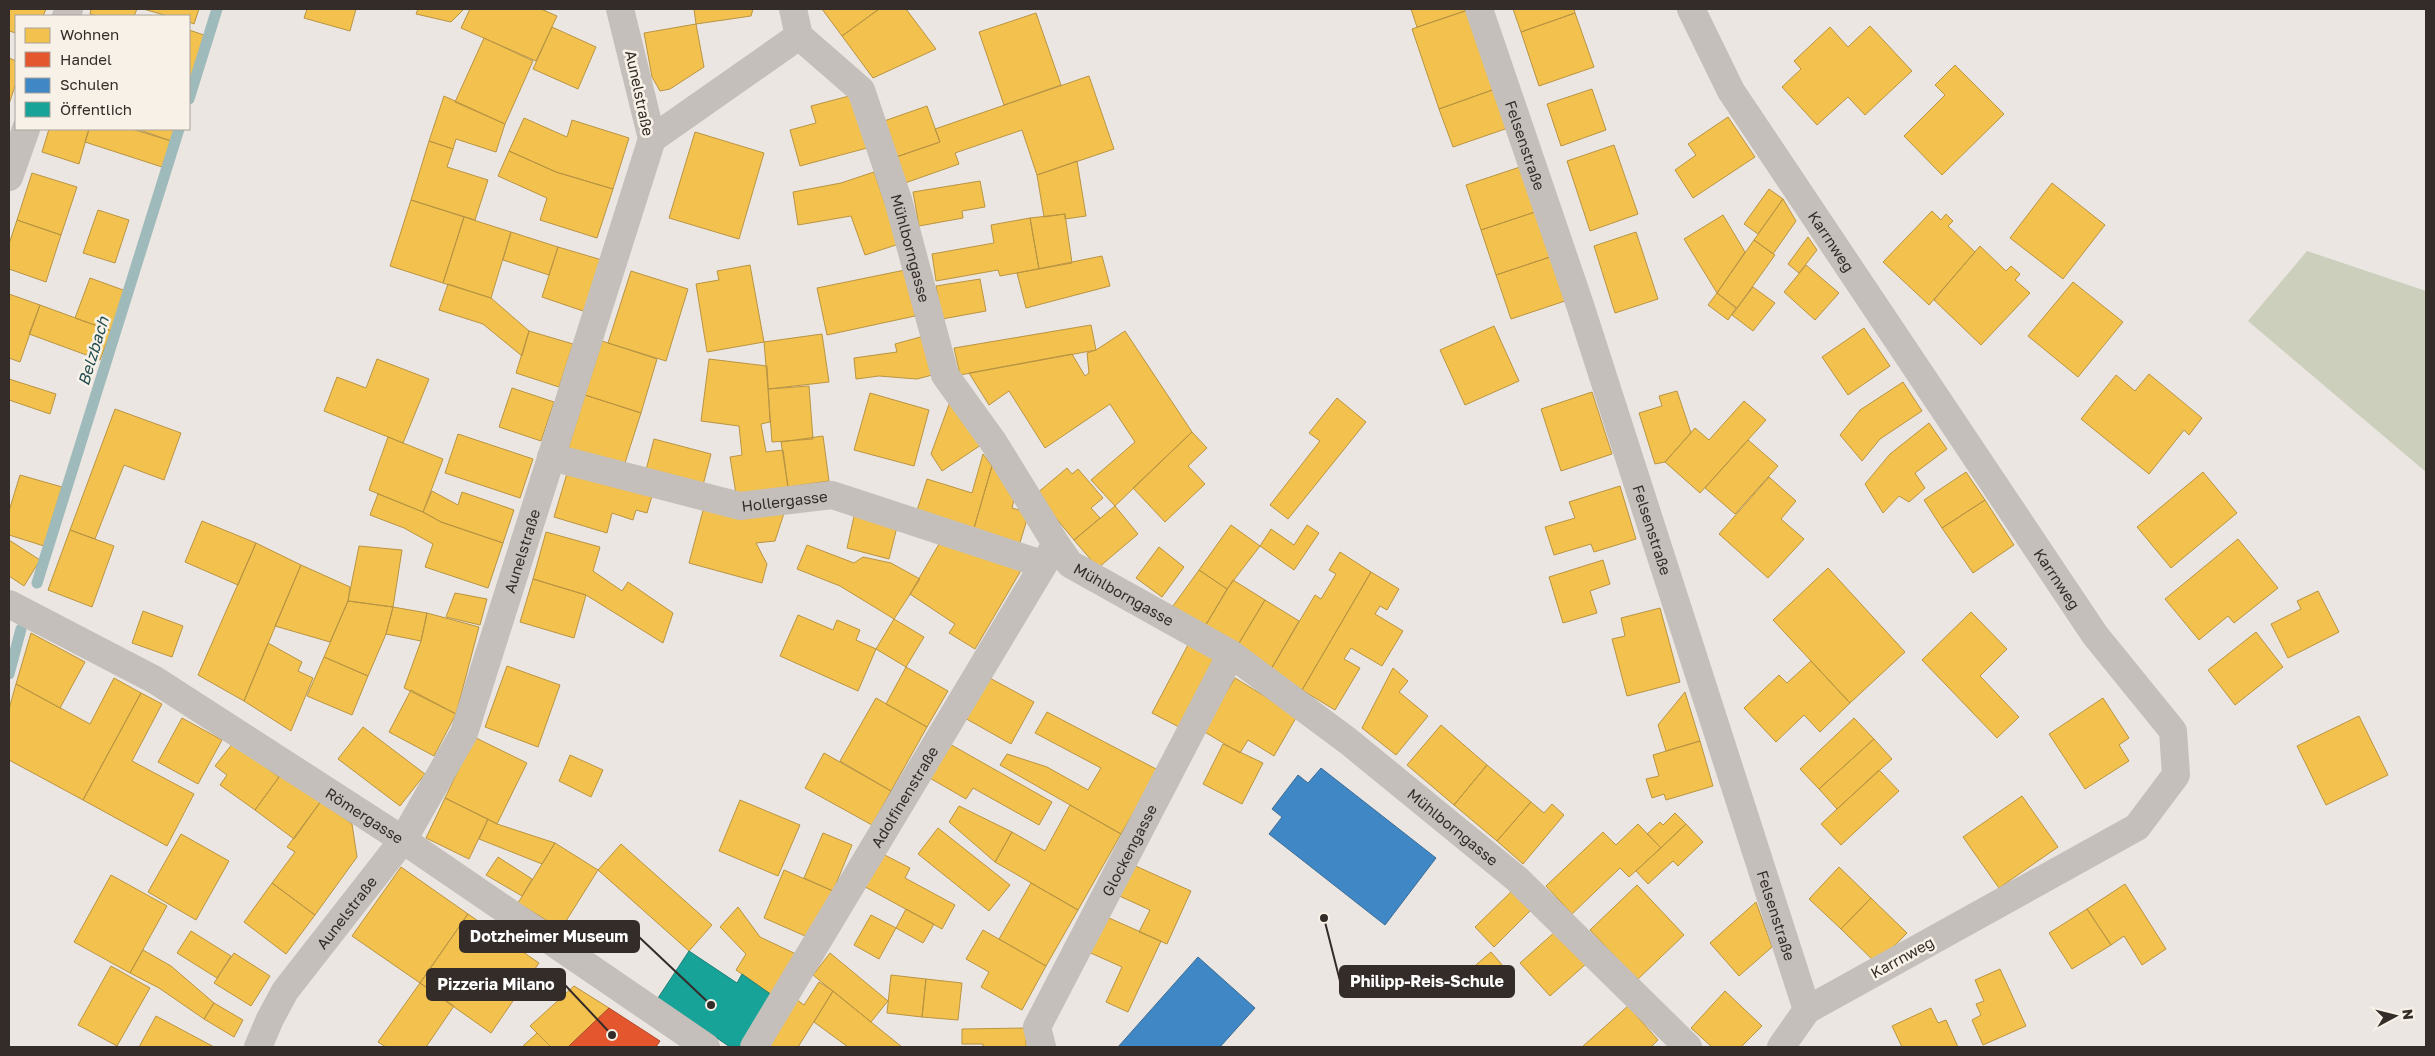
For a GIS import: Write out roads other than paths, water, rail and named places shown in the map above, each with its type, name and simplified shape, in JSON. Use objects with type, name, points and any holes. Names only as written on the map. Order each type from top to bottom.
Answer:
[{"type":"street","name":"Aunelstraße","points":[[258,1047],[285,991],[403,840],[464,733],[652,139],[620,9]]},
{"type":"street","points":[[652,139],[799,36],[793,9]]},
{"type":"street","name":"Felsenstraße","points":[[1479,9],[1584,314],[1807,1010]]},
{"type":"street","name":"Karrnweg","points":[[1691,9],[1731,91],[1753,124],[2095,636],[2173,731],[2176,775],[2137,827],[1807,1010]]},
{"type":"street","name":"Mühlborngasse","points":[[799,36],[861,90],[898,200],[946,375],[994,443],[1049,554],[1231,654],[1348,741],[1517,879],[1688,1047]]},
{"type":"street","points":[[9,177],[26,130]]},
{"type":"street","name":"Hollergasse","points":[[551,457],[740,506],[832,495],[1049,554]]},
{"type":"street","name":"Adolfinenstraße","points":[[754,1047],[1049,554]]},
{"type":"street","name":"Römergasse","points":[[9,604],[155,680],[403,840],[706,1047]]},
{"type":"street","name":"Glockengasse","points":[[1042,1047],[1037,1027],[1231,654]]},
{"type":"street","points":[[1781,1047],[1807,1010]]},
{"type":"waterway","name":"Belzbach","points":[[190,96],[217,9]]},
{"type":"waterway","name":"Belzbach","points":[[37,583],[179,130]]},
{"type":"waterway","name":"Belzbach","points":[[9,674],[21,629]]},
{"type":"place","name":"Philipp-Reis-Schule","points":[[1324,918]]},
{"type":"place","name":"Dotzheimer Museum","points":[[711,1005]]},
{"type":"place","name":"Pizzeria Milano","points":[[612,1035]]}]
